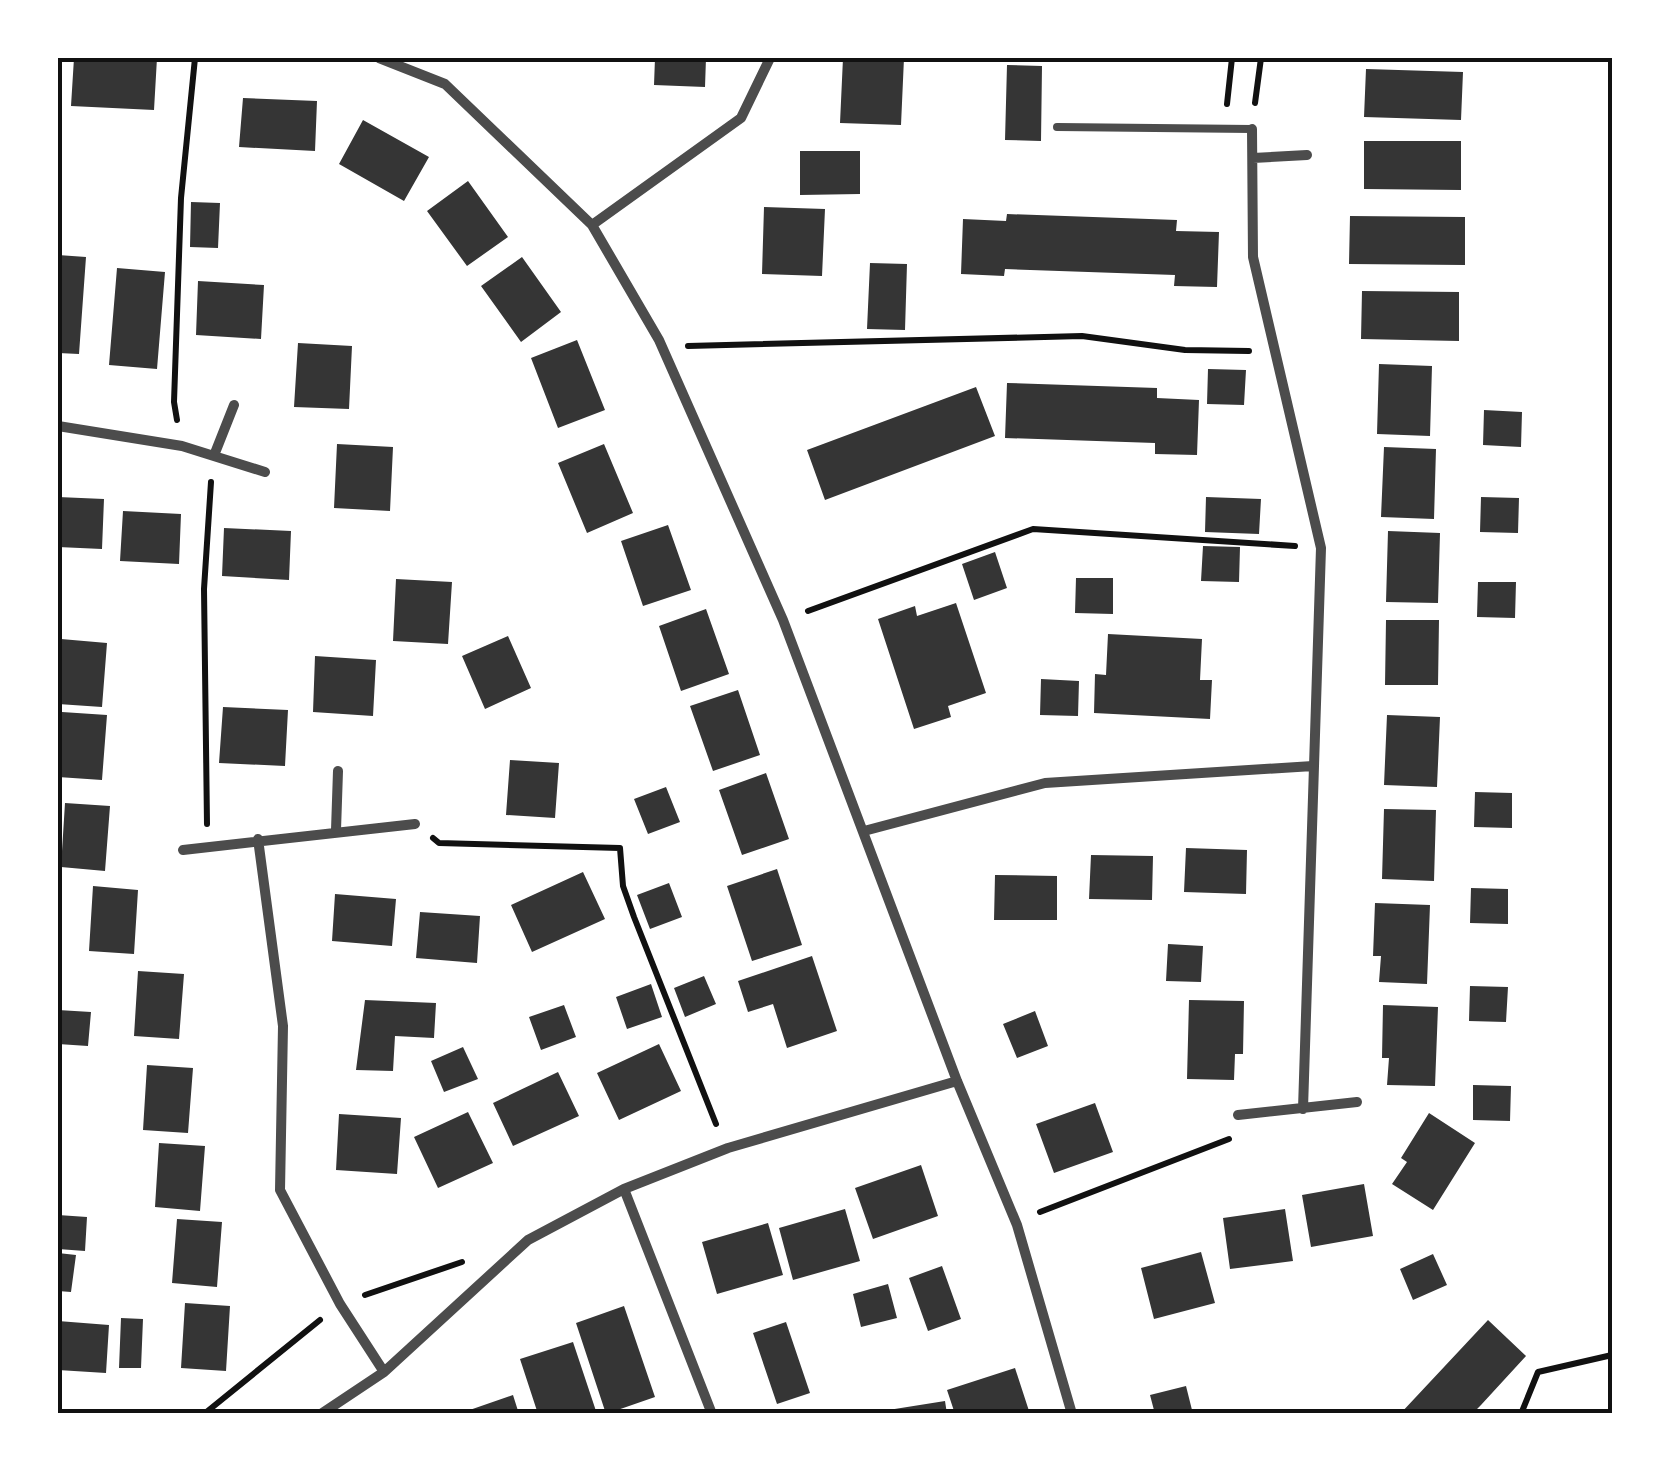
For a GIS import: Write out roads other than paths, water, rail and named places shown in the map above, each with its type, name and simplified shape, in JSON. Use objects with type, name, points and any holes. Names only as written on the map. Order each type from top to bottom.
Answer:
[{"type":"street","points":[[379,58],[445,84],[592,226],[659,340],[783,620],[957,1081],[1017,1225],[1072,1414]]},
{"type":"street","points":[[592,226],[741,118],[770,58]]},
{"type":"street","points":[[1252,130],[1253,257],[1321,548],[1303,1109]]},
{"type":"street","points":[[1253,158],[1307,155]]},
{"type":"street","points":[[215,453],[234,405]]},
{"type":"street","points":[[58,426],[215,453],[266,472]]},
{"type":"street","points":[[864,831],[1045,783],[1313,766]]},
{"type":"street","points":[[336,830],[338,771]]},
{"type":"street","points":[[184,850],[415,824]]},
{"type":"street","points":[[258,839],[283,1026],[280,1190],[340,1304],[384,1372]]},
{"type":"street","points":[[320,1414],[384,1372],[528,1240],[624,1188],[728,1148],[957,1081]]},
{"type":"street","points":[[1238,1115],[1356,1102]]},
{"type":"street","points":[[624,1188],[712,1414]]},
{"type":"lane","points":[[1057,127],[1252,130]]}]
